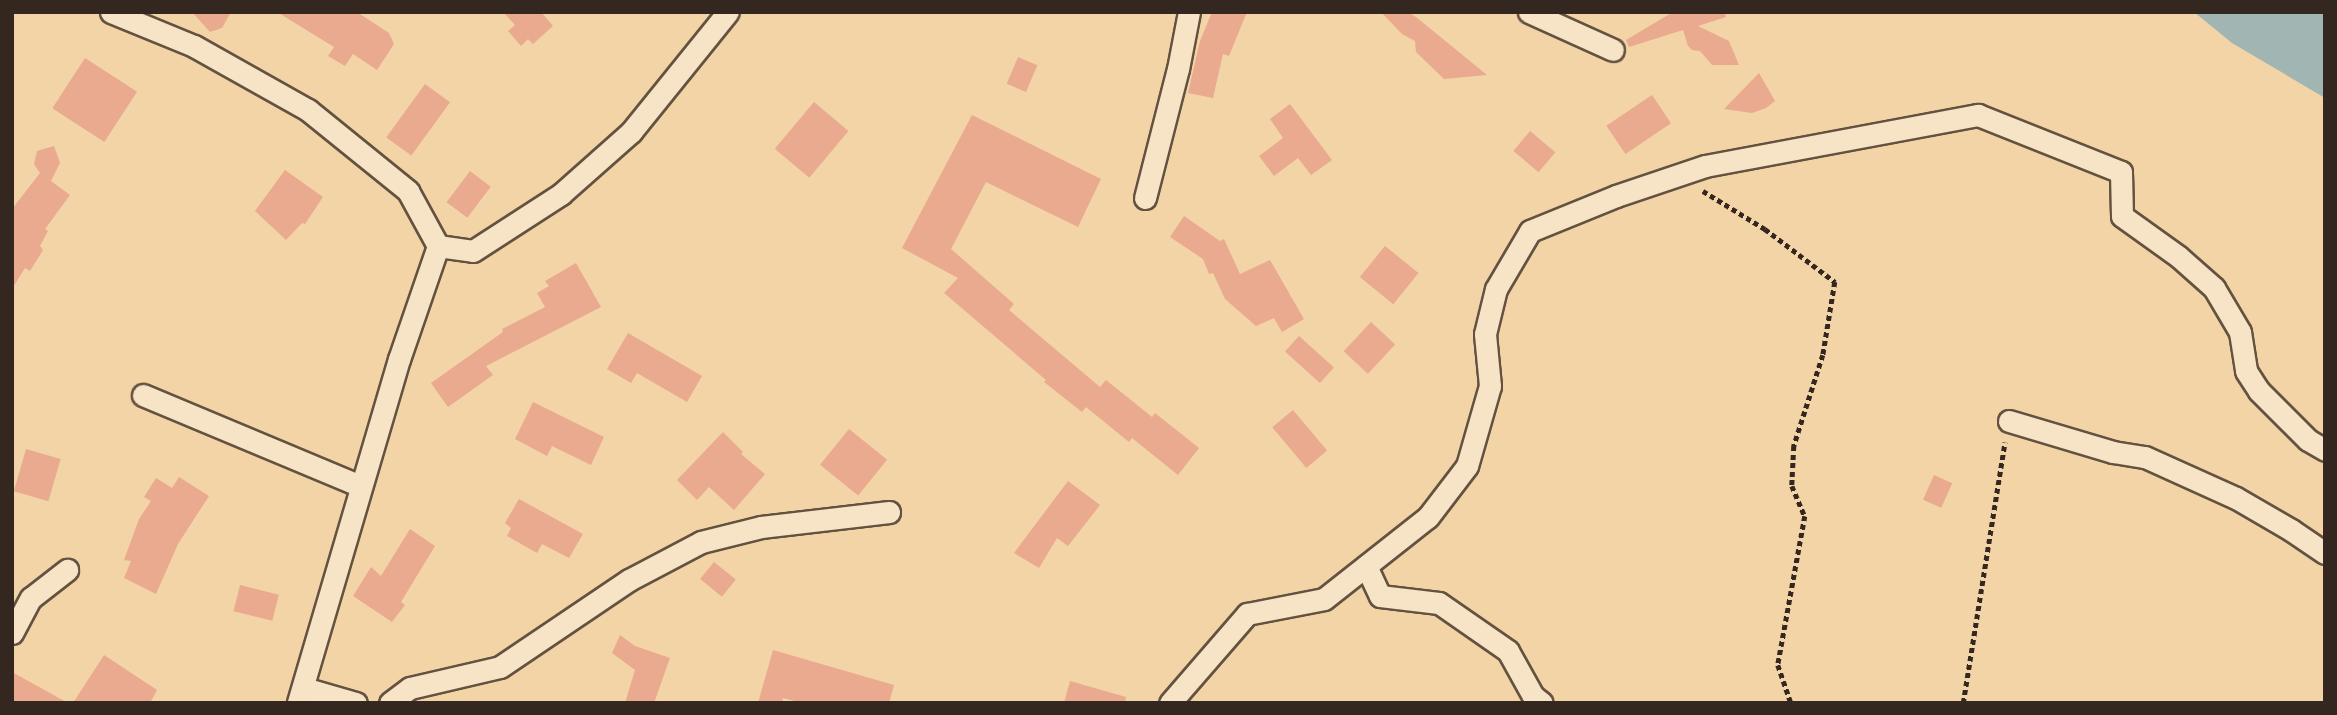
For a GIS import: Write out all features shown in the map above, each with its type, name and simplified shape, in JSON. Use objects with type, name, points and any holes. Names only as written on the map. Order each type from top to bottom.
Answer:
[{"type":"street","points":[[111,12],[194,46],[308,110],[408,191],[438,246],[399,359],[360,486],[301,695],[356,703]]},
{"type":"street","points":[[438,246],[473,251],[561,194],[631,132],[728,12]]},
{"type":"street","points":[[1144,198],[1178,69],[1189,12]]},
{"type":"street","points":[[1530,12],[1613,50]]},
{"type":"street","points":[[1170,703],[1247,614],[1324,599],[1428,517],[1467,466],[1490,386],[1485,334],[1496,289],[1530,231],[1616,196],[1705,166],[1978,115],[2120,172],[2122,216],[2179,257],[2214,288],[2240,332],[2246,371],[2259,391],[2308,440],[2325,450]]},
{"type":"street","points":[[144,395],[360,486]]},
{"type":"street","points":[[2009,421],[2113,452],[2145,457],[2236,498],[2291,530],[2325,554]]},
{"type":"street","points":[[390,703],[410,688],[500,667],[629,580],[701,542],[761,527],[889,512]]},
{"type":"street","points":[[1366,566],[1380,596],[1439,603],[1508,651],[1533,696],[1542,703]]},
{"type":"street","points":[[12,633],[31,598],[67,570]]},
{"type":"path","points":[[1678,175],[1765,229],[1835,282],[1823,355],[1794,446],[1792,486],[1805,516],[1778,665],[1791,703]]},
{"type":"path","points":[[1963,703],[2009,421]]},
{"type":"shaded area","points":[[2194,12],[2325,12],[2325,98],[2232,43]]},
{"type":"building","points":[[192,12],[231,12],[222,28],[210,32]]},
{"type":"building","points":[[277,12],[357,12],[389,33],[394,44],[377,70],[353,54],[345,66],[328,56],[334,47]]},
{"type":"building","points":[[503,12],[541,12],[553,26],[533,44],[528,39],[521,46],[508,31],[515,25]]},
{"type":"building","points":[[1212,12],[1247,12],[1229,56],[1223,54],[1213,98],[1188,93],[1200,41]]},
{"type":"building","points":[[1381,12],[1407,12],[1416,17],[1487,75],[1444,79],[1416,52],[1415,41],[1402,34]]},
{"type":"building","points":[[1673,12],[1725,12],[1726,17],[1698,26],[1729,41],[1739,65],[1712,65],[1700,51],[1692,50],[1688,46],[1683,30],[1629,47],[1626,40]]},
{"type":"building","points":[[1018,57],[1037,65],[1026,92],[1007,84]]},
{"type":"building","points":[[85,58],[137,92],[104,142],[52,108]]},
{"type":"building","points":[[1759,73],[1775,101],[1752,113],[1724,109]]},
{"type":"building","points":[[425,84],[450,102],[411,156],[386,137]]},
{"type":"building","points":[[1652,95],[1671,123],[1625,154],[1606,126]]},
{"type":"building","points":[[814,102],[848,131],[809,178],[775,149]]},
{"type":"building","points":[[1290,104],[1332,160],[1311,175],[1298,158],[1274,176],[1259,156],[1283,138],[1270,119]]},
{"type":"building","points":[[972,115],[1101,179],[1078,227],[986,182],[951,249],[1014,304],[1009,310],[1100,387],[1106,380],[1152,417],[1155,413],[1199,448],[1178,475],[1132,438],[1129,442],[1086,407],[1082,412],[1044,382],[1046,380],[944,293],[958,278],[902,248]]},
{"type":"building","points":[[1530,131],[1555,152],[1539,172],[1513,151]]},
{"type":"building","points":[[54,146],[60,163],[51,181],[70,195],[45,229],[48,231],[40,246],[43,250],[30,271],[25,268],[12,289],[12,209],[40,173],[34,164],[37,151]]},
{"type":"building","points":[[285,170],[323,197],[305,224],[302,223],[286,240],[255,211]]},
{"type":"building","points":[[470,171],[491,187],[467,218],[447,202]]},
{"type":"building","points":[[1184,216],[1220,241],[1224,239],[1240,274],[1270,260],[1304,319],[1282,332],[1274,318],[1256,326],[1225,299],[1203,259],[1170,237]]},
{"type":"building","points":[[1385,246],[1418,273],[1393,304],[1360,277]]},
{"type":"building","points":[[576,263],[601,307],[486,366],[493,375],[448,407],[431,383],[503,332],[502,329],[545,307],[537,293],[549,286],[545,281]]},
{"type":"building","points":[[1371,322],[1395,345],[1368,374],[1344,351]]},
{"type":"building","points":[[628,333],[702,376],[687,402],[637,373],[631,383],[607,369]]},
{"type":"building","points":[[1299,336],[1334,367],[1320,383],[1285,352]]},
{"type":"building","points":[[533,402],[604,437],[591,465],[552,446],[547,456],[515,439]]},
{"type":"building","points":[[1293,410],[1327,451],[1306,468],[1272,427]]},
{"type":"building","points":[[849,429],[887,460],[858,496],[820,465]]},
{"type":"building","points":[[723,432],[743,452],[741,454],[765,474],[734,510],[709,487],[697,500],[677,480]]},
{"type":"building","points":[[26,449],[61,459],[48,501],[14,491]]},
{"type":"building","points":[[1934,475],[1952,483],[1941,508],[1923,500]]},
{"type":"building","points":[[179,477],[209,496],[178,544],[156,594],[124,578],[131,561],[124,560],[139,519],[151,501],[144,497],[156,478],[172,488]]},
{"type":"building","points":[[1068,481],[1100,505],[1068,546],[1057,538],[1039,568],[1014,553]]},
{"type":"building","points":[[519,499],[583,534],[569,558],[542,544],[537,553],[507,536],[511,528],[505,523]]},
{"type":"building","points":[[410,529],[435,546],[401,602],[405,605],[392,622],[353,596],[371,567],[381,576]]},
{"type":"building","points":[[714,562],[736,580],[722,597],[700,579]]},
{"type":"building","points":[[240,585],[279,595],[272,621],[233,611]]},
{"type":"building","points":[[620,635],[635,646],[670,658],[654,703],[625,703],[635,670],[612,653]]},
{"type":"building","points":[[773,650],[894,685],[889,703],[802,703],[783,698],[782,703],[758,703]]},
{"type":"building","points":[[104,655],[157,690],[150,703],[73,703]]},
{"type":"building","points":[[12,672],[68,703],[12,703]]},
{"type":"building","points":[[1070,681],[1126,697],[1125,703],[1064,703]]}]
